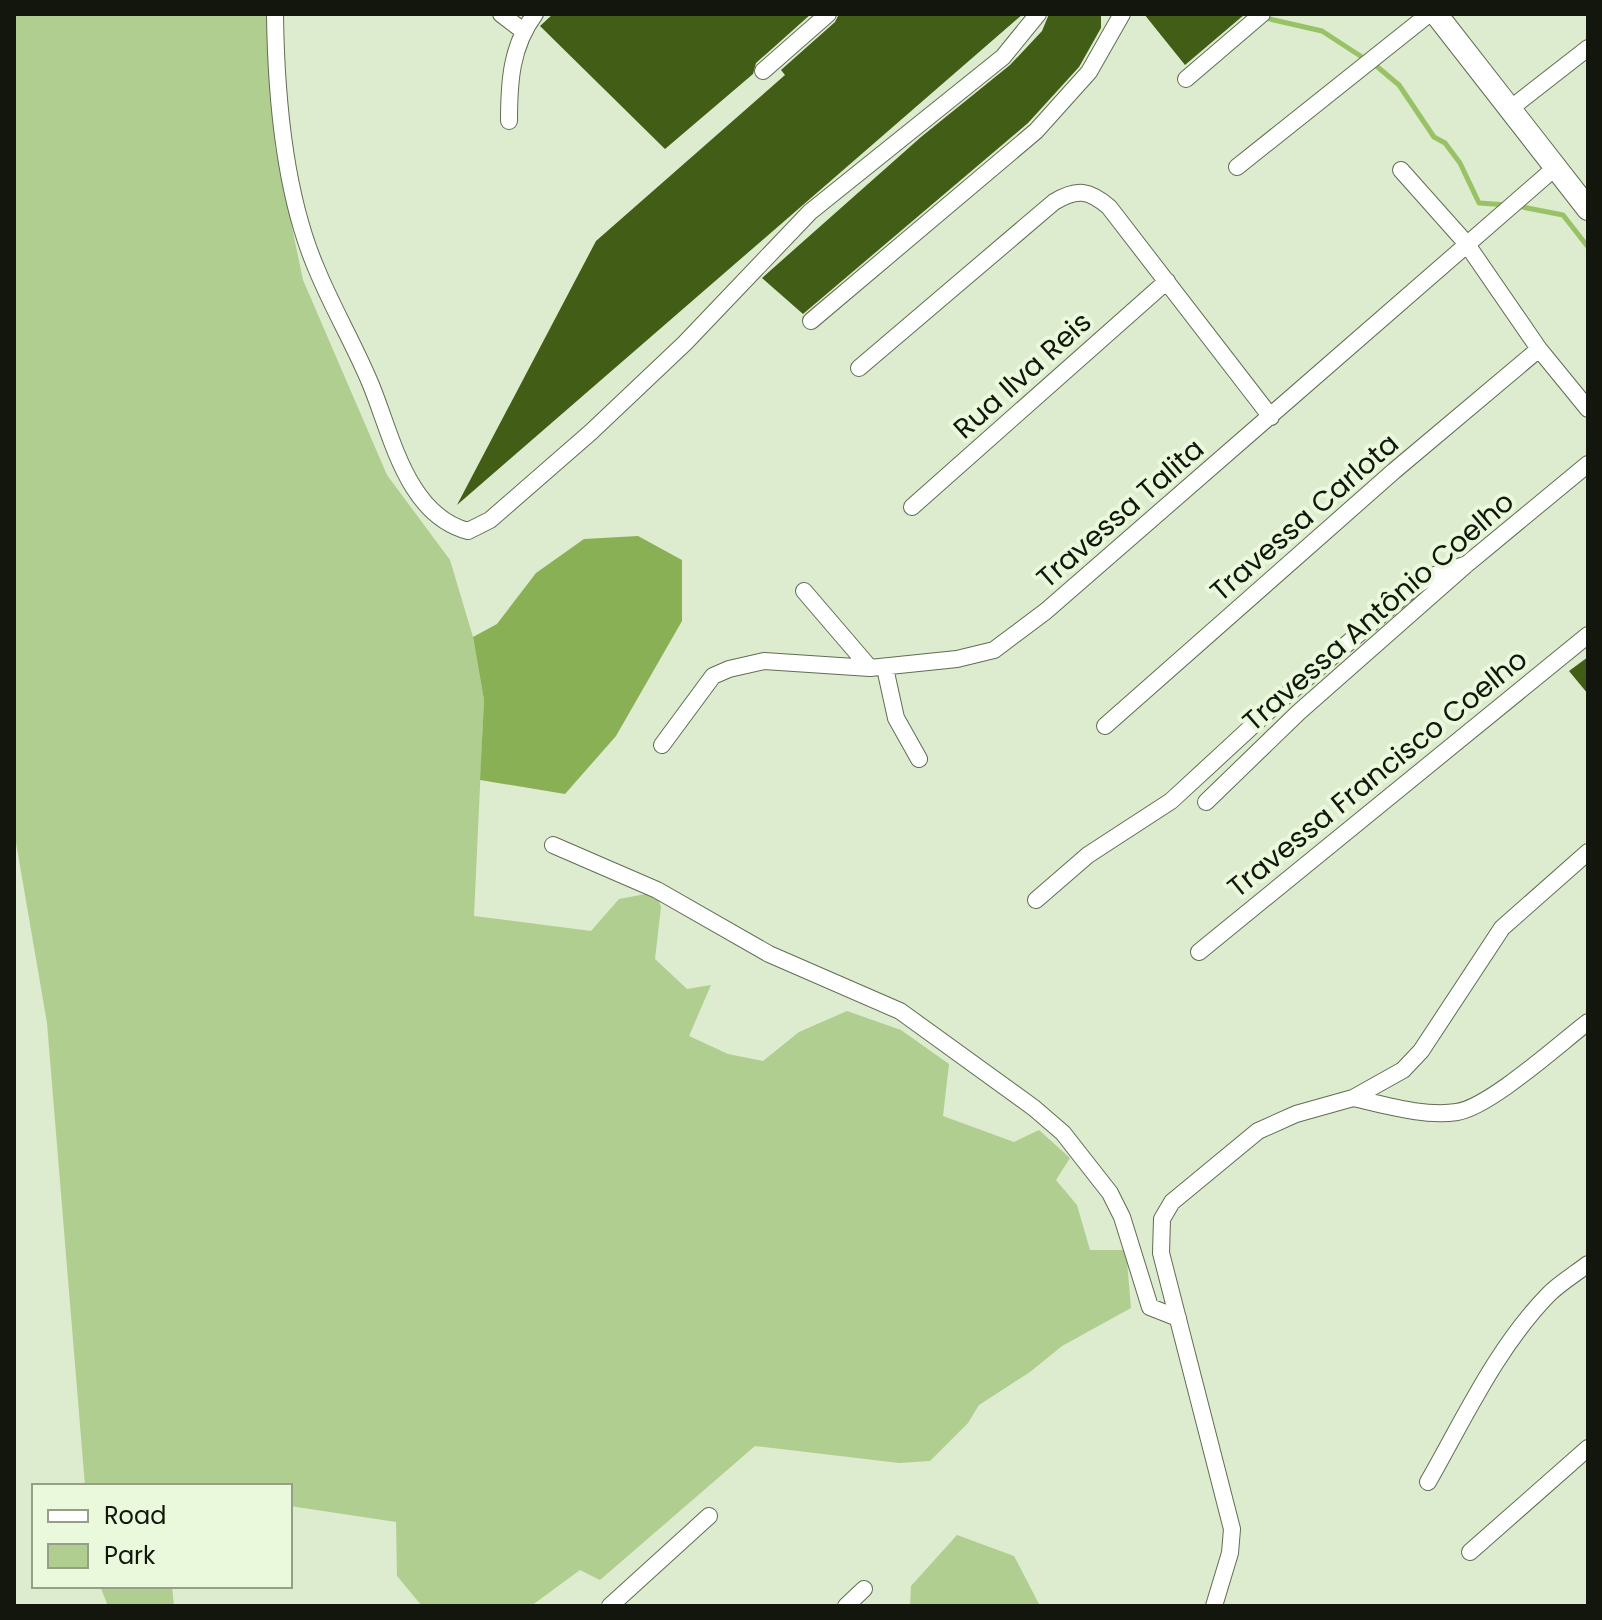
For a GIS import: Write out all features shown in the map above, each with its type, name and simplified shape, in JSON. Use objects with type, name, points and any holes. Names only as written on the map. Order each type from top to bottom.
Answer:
[{"type":"main road","points":[[1436,14],[1588,209]]},
{"type":"street","points":[[275,14],[278,113],[301,220],[316,270],[348,332],[412,484],[442,518],[468,531],[490,520],[547,472],[685,343],[810,212],[1003,57],[1038,14]]},
{"type":"street","points":[[501,14],[522,30]]},
{"type":"street","points":[[509,121],[513,60],[522,30],[535,14]]},
{"type":"street","points":[[763,71],[828,14]]},
{"type":"street","points":[[811,321],[1044,123],[1089,72],[1122,14]]},
{"type":"street","points":[[1186,79],[1262,14]]},
{"type":"street","points":[[1237,167],[1429,14]]},
{"type":"street","points":[[1511,108],[1588,48]]},
{"type":"street","name":"Travessa Talita","points":[[662,745],[713,676],[729,669],[764,661],[877,668],[957,659],[994,650],[1046,611],[1556,167]]},
{"type":"street","points":[[1401,170],[1466,243],[1539,349],[1586,403]]},
{"type":"street","points":[[859,368],[1054,202],[1078,190],[1090,193],[1109,207],[1271,417]]},
{"type":"street","name":"Rua Ilva Reis","points":[[912,507],[1167,281]]},
{"type":"street","name":"Travessa Carlota","points":[[1105,726],[1394,471],[1539,349]]},
{"type":"street","name":"Travessa Antônio Coelho","points":[[1206,802],[1324,690],[1467,564],[1588,464]]},
{"type":"street","points":[[1036,900],[1088,855],[1171,801],[1409,591],[1429,577],[1467,564]]},
{"type":"street","points":[[804,591],[877,668],[896,718],[919,759]]},
{"type":"street","name":"Travessa Francisco Coelho","points":[[1199,952],[1588,635]]},
{"type":"street","points":[[1313,673],[1324,690]]},
{"type":"street","points":[[553,845],[657,890],[769,954],[900,1011],[1034,1108],[1063,1133],[1110,1193],[1122,1217],[1150,1307],[1178,1318]]},
{"type":"street","points":[[1214,1606],[1230,1553],[1232,1529],[1178,1318],[1159,1233],[1162,1219],[1172,1202],[1258,1131],[1296,1114],[1353,1098],[1403,1070],[1421,1051],[1502,928],[1588,852]]},
{"type":"street","points":[[1353,1098],[1392,1107],[1457,1112],[1481,1103],[1588,1022]]},
{"type":"street","points":[[1428,1482],[1488,1378],[1521,1328],[1550,1293],[1588,1264]]},
{"type":"street","points":[[1470,1552],[1588,1448]]},
{"type":"street","points":[[610,1606],[709,1516]]},
{"type":"street","points":[[846,1606],[864,1589]]},
{"type":"green space","points":[[14,14],[275,14],[275,146],[303,280],[387,475],[450,560],[473,637],[484,700],[474,916],[591,931],[619,899],[656,892],[661,907],[655,959],[687,989],[711,985],[689,1036],[728,1054],[763,1061],[799,1032],[847,1011],[901,1030],[949,1064],[943,1116],[1014,1142],[1039,1130],[1070,1158],[1056,1180],[1077,1205],[1090,1250],[1126,1250],[1131,1308],[1062,1346],[1030,1372],[979,1405],[968,1423],[930,1461],[899,1463],[755,1446],[600,1580],[580,1570],[531,1606],[422,1606],[397,1576],[396,1522],[292,1506],[292,1484],[85,1484],[47,1023],[14,831]]},
{"type":"green space","points":[[638,536],[682,560],[682,621],[616,736],[565,794],[480,780],[484,700],[473,637],[497,624],[536,573],[584,539]]},
{"type":"green space","points":[[957,1535],[1014,1556],[1040,1606],[910,1606],[911,1586]]},
{"type":"green space","points":[[101,1588],[172,1588],[174,1606],[108,1606]]},
{"type":"building","points":[[553,14],[811,14],[756,63],[753,74],[665,149],[540,26]]},
{"type":"building","points":[[839,14],[1023,14],[457,505],[596,241],[785,75],[781,70],[835,22]]},
{"type":"building","points":[[1049,14],[1101,14],[1101,28],[1079,67],[1028,123],[803,314],[762,278],[921,137],[1010,65],[1042,31]]},
{"type":"building","points":[[1144,14],[1245,14],[1185,65]]},
{"type":"building","points":[[1588,657],[1588,694],[1569,671]]},
{"type":"waterway","points":[[1261,17],[1322,31],[1365,59]]},
{"type":"waterway","points":[[1374,64],[1399,85],[1434,137],[1445,143],[1460,163],[1479,203],[1508,205]]},
{"type":"waterway","points":[[1517,206],[1563,215],[1588,247]]}]
